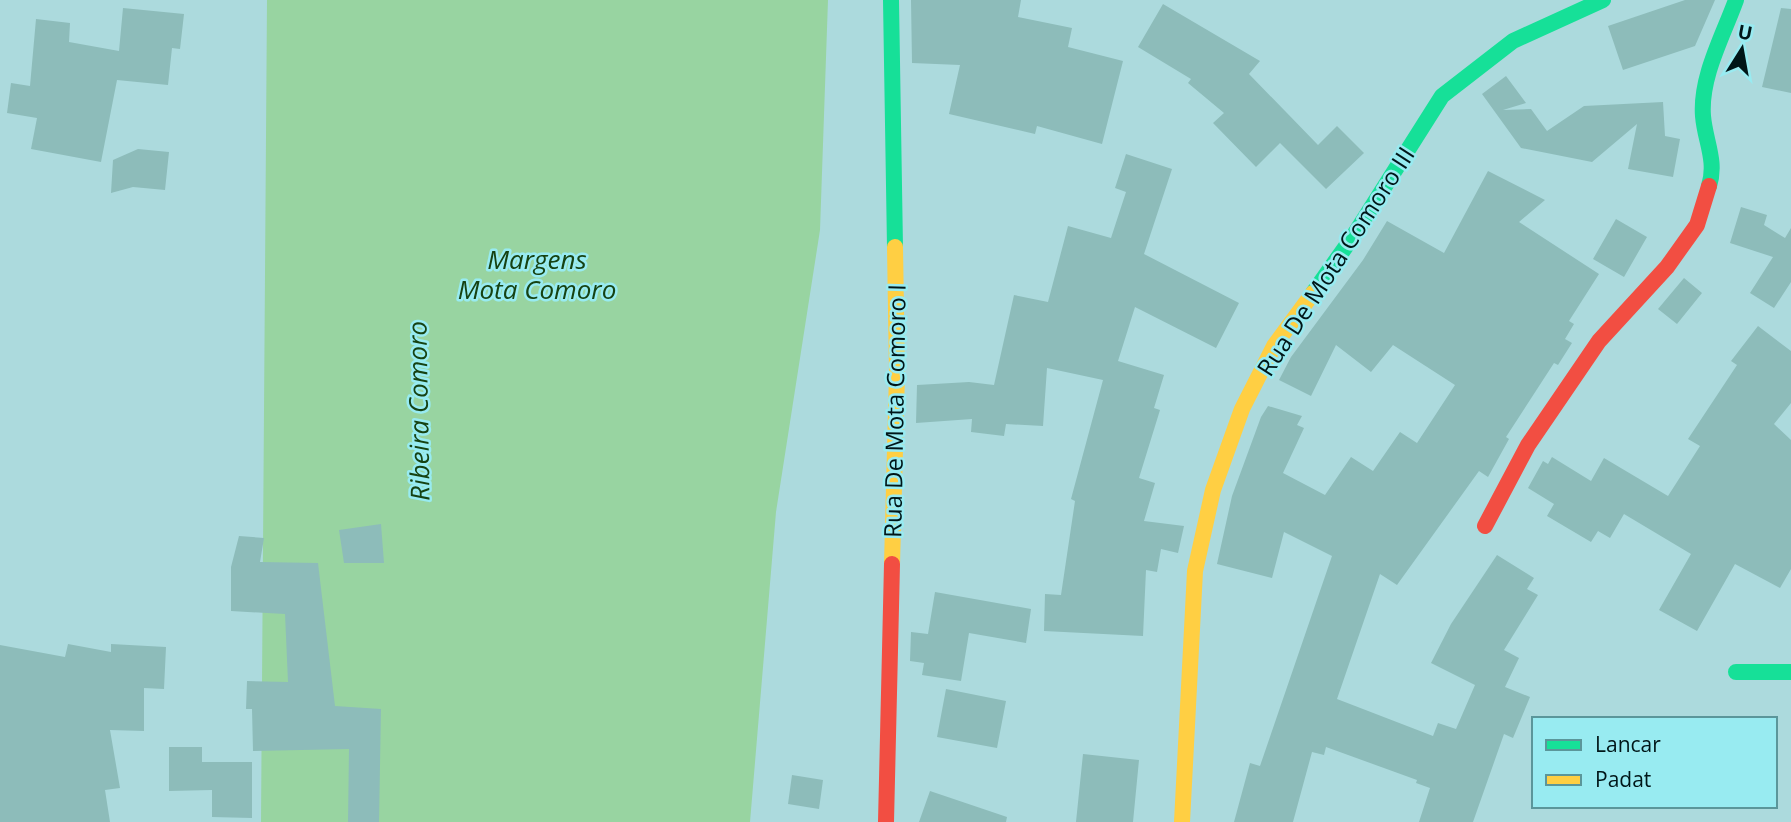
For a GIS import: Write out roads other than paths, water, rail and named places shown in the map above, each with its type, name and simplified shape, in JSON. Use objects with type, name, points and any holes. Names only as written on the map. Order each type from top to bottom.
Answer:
[{"type":"street","name":"Rua De Mota Comoro I","points":[[886,822],[897,373],[891,0]]},
{"type":"street","name":"Rua De Mota Comoro III","points":[[1182,822],[1195,571],[1213,490],[1242,409],[1274,346],[1354,235],[1442,96],[1513,41],[1603,0]]},
{"type":"street","points":[[1485,526],[1528,445],[1598,341],[1667,267],[1697,225],[1714,170],[1703,116],[1707,78],[1736,0]]},
{"type":"street","points":[[1736,672],[1791,672]]},
{"type":"water","name":"Margens Mota Comoro","points":[[267,0],[828,0],[820,230],[776,512],[750,822],[261,822]]},
{"type":"water label","name":"Ribeira Comoro","points":[[418,411]]}]
